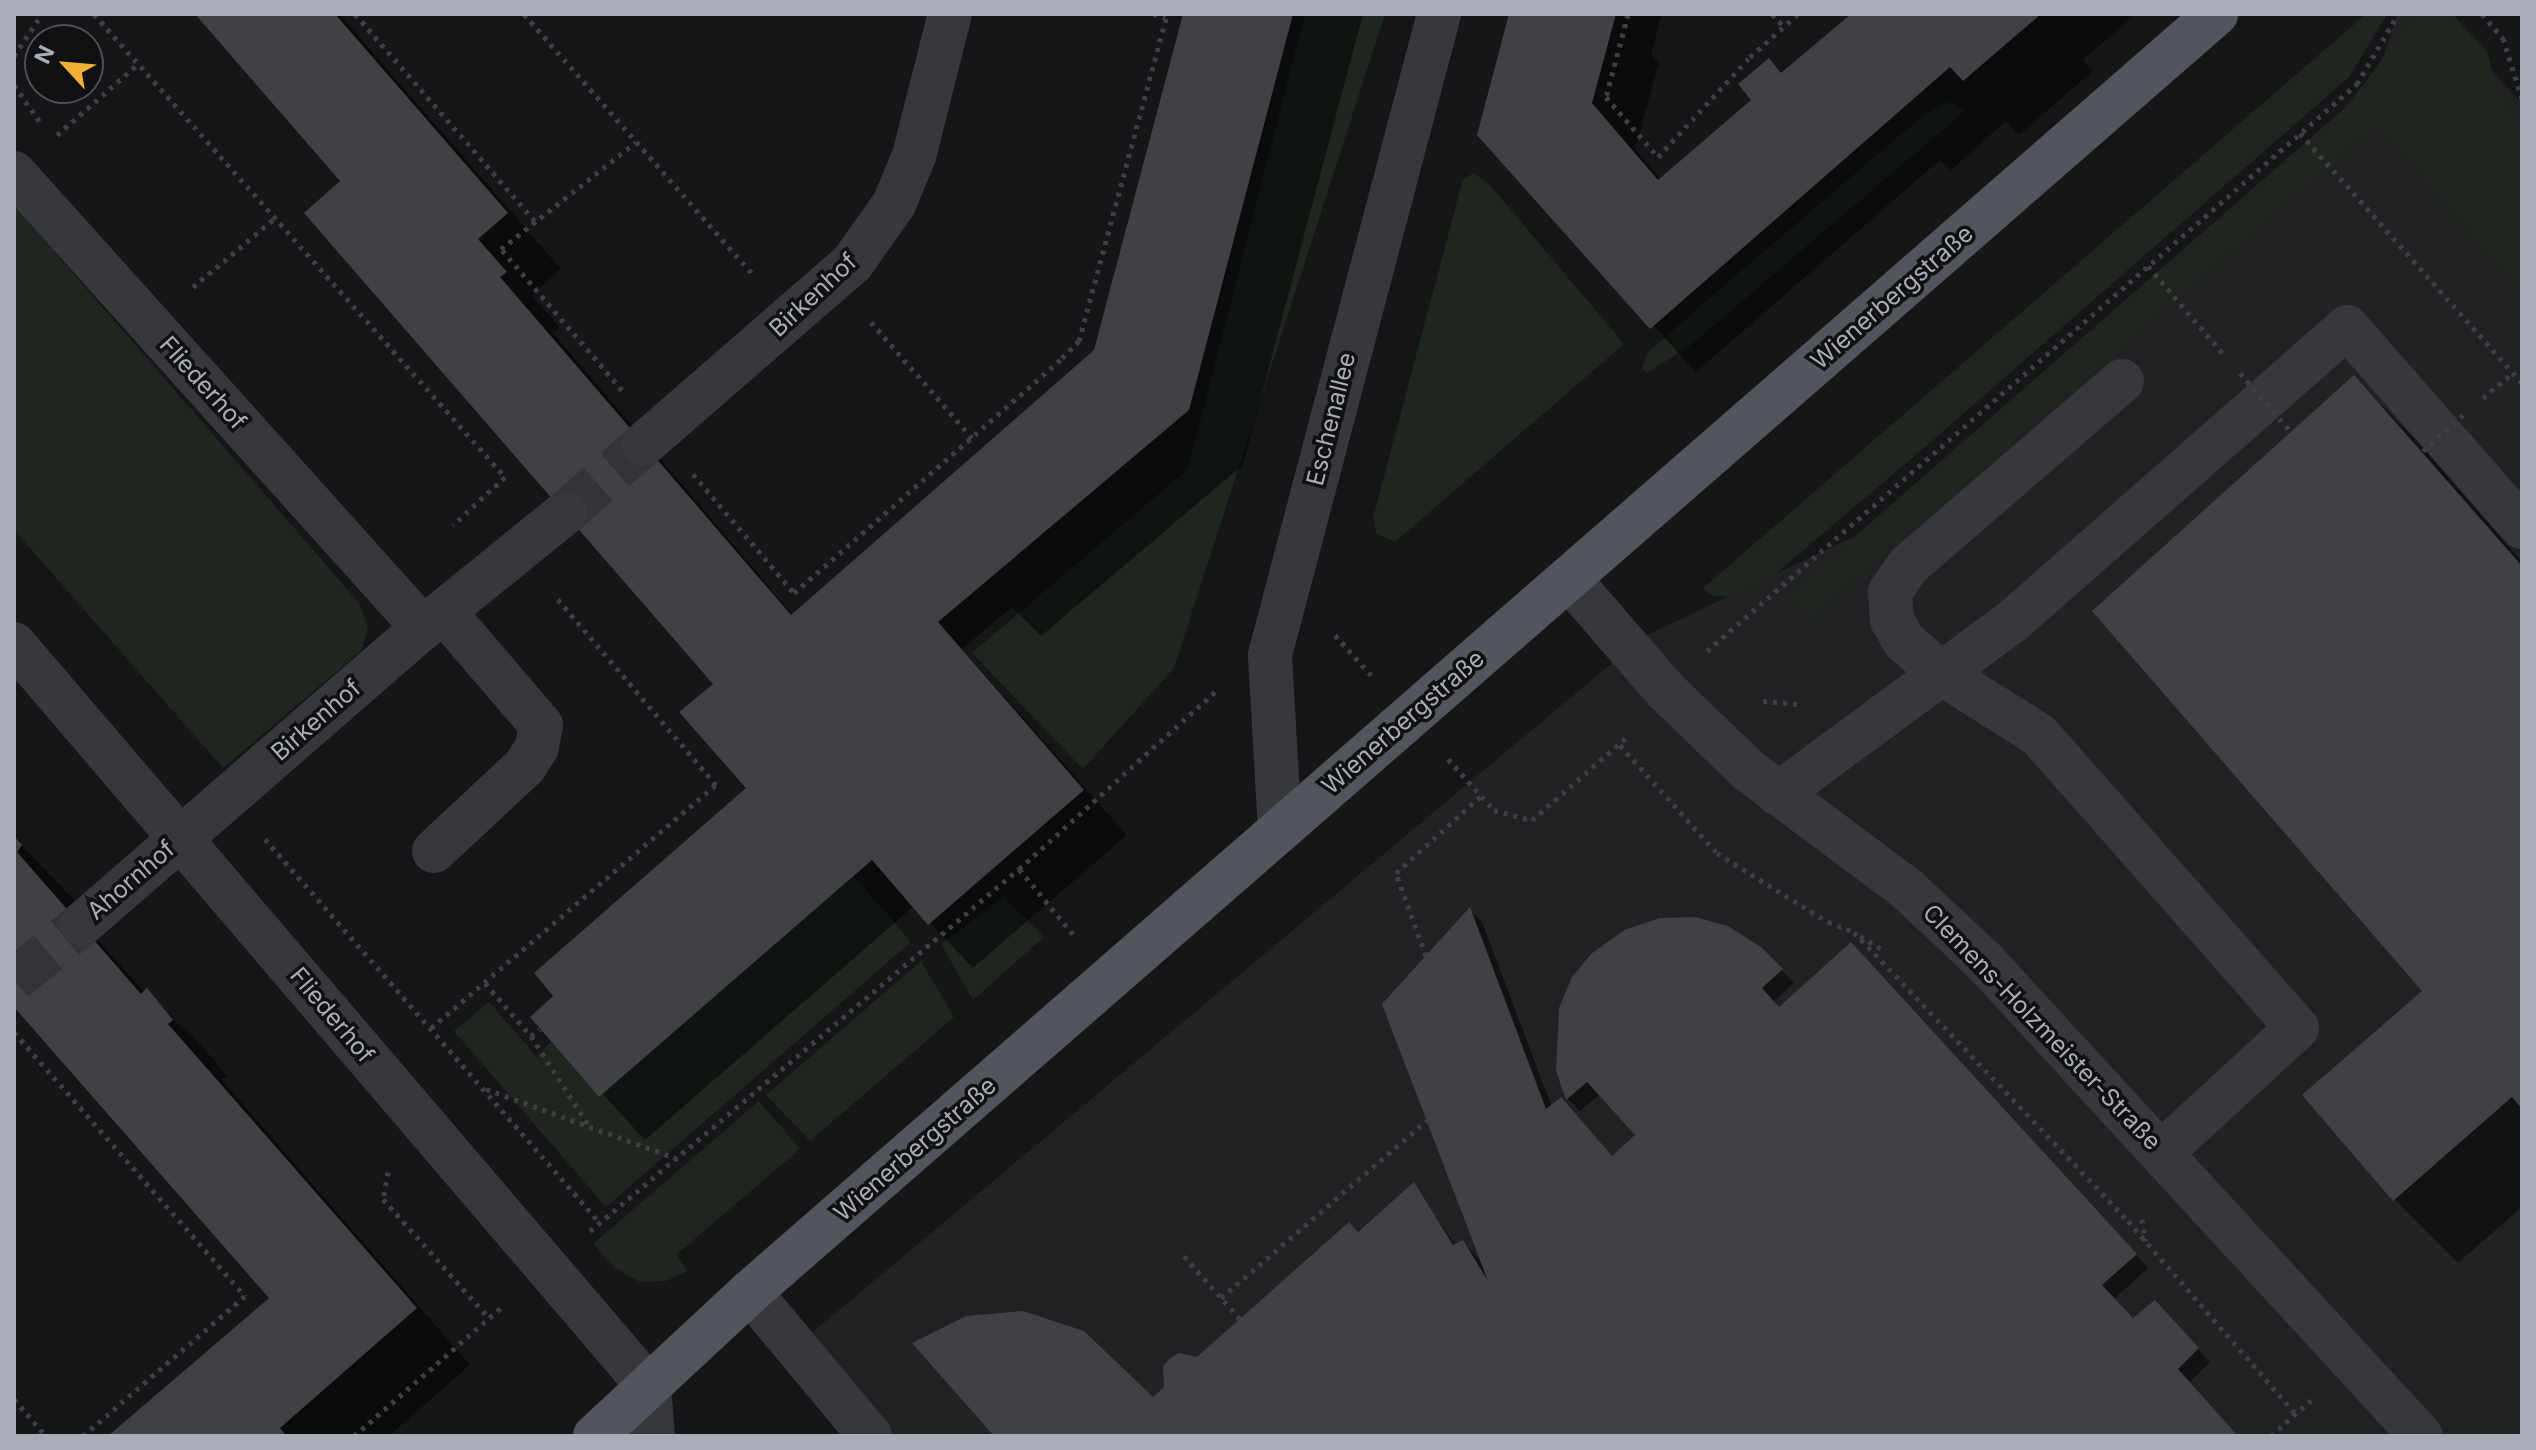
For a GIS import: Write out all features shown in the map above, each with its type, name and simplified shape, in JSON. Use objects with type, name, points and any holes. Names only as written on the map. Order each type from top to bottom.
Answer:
[{"type":"main road","name":"Wienerbergstraße","points":[[595,1436],[750,1292],[2216,14]]},
{"type":"street","name":"Birkenhof","points":[[644,444],[853,262],[894,204],[914,156],[950,14]]},
{"type":"street","name":"Eschenallee","points":[[1280,830],[1270,655],[1439,14]]},
{"type":"street","name":"Fliederhof","points":[[14,173],[434,620],[541,725],[537,747],[525,766],[434,851]]},
{"type":"street","points":[[1778,794],[1939,672],[2015,619],[2347,327],[2522,527]]},
{"type":"street","points":[[2122,381],[1908,566],[1890,592],[1892,620],[1903,640],[1939,672],[2039,735],[2297,1028],[2162,1152]]},
{"type":"street","name":"Birkenhof","points":[[181,837],[434,620],[565,513]]},
{"type":"street","name":"Clemens-Holzmeister-Straße","points":[[1569,579],[1667,692],[1778,794],[1906,888],[1984,961],[2421,1436]]},
{"type":"street","name":"Fliederhof","points":[[14,644],[649,1387]]},
{"type":"street","name":"Ahornhof","points":[[82,924],[181,837]]},
{"type":"street","points":[[750,1292],[870,1436]]},
{"type":"street","points":[[649,1387],[653,1436]]},
{"type":"path","points":[[14,56],[42,14]]},
{"type":"path","points":[[94,14],[505,477],[448,529]]},
{"type":"path","points":[[524,14],[791,318]]},
{"type":"path","points":[[700,483],[794,593],[973,439],[1079,341],[1167,16],[1153,14]]},
{"type":"path","points":[[1628,14],[1606,97],[1658,157],[1798,14]]},
{"type":"path","points":[[1772,14],[1784,27]]},
{"type":"path","points":[[1667,692],[1705,653],[2357,84],[2398,14]]},
{"type":"path","points":[[2482,14],[2503,38],[2522,99]]},
{"type":"path","points":[[356,15],[536,222]]},
{"type":"path","points":[[104,94],[138,64]]},
{"type":"path","points":[[14,85],[52,139]]},
{"type":"path","points":[[2300,133],[2522,383]]},
{"type":"path","points":[[620,387],[501,249],[636,142]]},
{"type":"path","points":[[232,255],[275,218]]},
{"type":"path","points":[[2148,266],[2291,432]]},
{"type":"path","points":[[834,279],[973,439]]},
{"type":"path","points":[[2423,451],[2513,373]]},
{"type":"path","points":[[431,1028],[716,785],[518,552]]},
{"type":"path","points":[[1705,653],[1715,663]]},
{"type":"path","points":[[354,1436],[546,1269],[1019,869],[1217,690],[1270,655]]},
{"type":"path","points":[[1755,696],[1765,702],[1800,704],[1811,696]]},
{"type":"path","points":[[1620,745],[1717,853],[1828,922],[1854,932],[2128,1221],[2295,1413]]},
{"type":"path","points":[[1426,956],[1396,873],[1481,796]]},
{"type":"path","points":[[1019,869],[1111,978]]},
{"type":"path","points":[[485,983],[531,1036],[589,1126]]},
{"type":"path","points":[[531,1036],[540,1029]]},
{"type":"path","points":[[14,1032],[245,1296],[83,1436]]},
{"type":"path","points":[[483,1088],[677,1158]]},
{"type":"path","points":[[1221,1298],[1427,1120]]},
{"type":"path","points":[[1184,1256],[1240,1319]]},
{"type":"path","points":[[2271,1436],[2313,1398],[2321,1407]]},
{"type":"path","points":[[14,1399],[46,1436]]},
{"type":"shaded area","points":[[1305,14],[1385,14],[1174,668],[1083,769],[972,653],[1188,469]]},
{"type":"shaded area","points":[[2366,14],[2387,14],[2349,77],[1932,441],[1760,587],[1734,596],[1714,596],[1702,589]]},
{"type":"shaded area","points":[[2397,14],[2438,14],[2522,103],[2522,1436],[870,1436],[795,1347],[1643,637],[1893,518],[2322,137],[2383,59]]},
{"type":"shaded area","points":[[2413,14],[2452,14],[2487,51],[2496,86],[2522,125],[2522,294],[2376,126],[1811,619],[1789,594],[2353,101]]},
{"type":"shaded area","points":[[1949,102],[1966,110],[1691,345],[1647,373],[1642,368],[1647,353],[1720,289],[1926,113]]},
{"type":"shaded area","points":[[1474,173],[1491,186],[1624,344],[1395,542],[1376,533],[1373,518],[1463,179]]},
{"type":"shaded area","points":[[14,205],[360,604],[368,628],[361,651],[223,768],[14,530]]},
{"type":"shaded area","points":[[854,876],[911,942],[606,1207],[454,1031],[489,1002],[536,1056],[551,1042],[599,1097]]},
{"type":"shaded area","points":[[1004,897],[1044,937],[973,1000],[941,944]]},
{"type":"shaded area","points":[[921,961],[954,1017],[810,1141],[766,1095]]},
{"type":"shaded area","points":[[759,1101],[800,1149],[676,1255],[688,1271],[666,1281],[640,1282],[615,1268],[593,1244]]},
{"type":"building","points":[[195,14],[335,14],[508,213],[478,239],[507,272],[500,277],[791,615],[1094,350],[1183,14],[1293,14],[1189,410],[938,622],[1084,790],[928,925],[872,860],[599,1097],[530,1017],[553,996],[534,973],[746,788],[679,712],[713,684],[304,213],[340,181]]},
{"type":"building","points":[[1509,14],[1616,14],[1592,103],[1658,180],[1751,100],[1738,84],[1769,58],[1781,73],[1851,14],[2041,14],[1963,81],[1950,67],[1650,329],[1477,135]]},
{"type":"building","points":[[2354,375],[2522,566],[2522,1109],[2512,1097],[2393,1201],[2302,1095],[2422,991],[2092,611]]},
{"type":"building","points":[[14,836],[22,845],[17,852],[141,994],[147,988],[173,1020],[168,1024],[417,1308],[280,1428],[286,1436],[108,1436],[269,1298],[14,1007]]},
{"type":"building","points":[[1470,907],[1546,1109],[1561,1097],[1612,1156],[1635,1135],[1587,1082],[1566,1100],[1556,1071],[1559,1008],[1572,977],[1591,954],[1624,930],[1660,918],[1695,917],[1728,926],[1761,947],[1783,969],[1762,988],[1779,1007],[1851,942],[2137,1254],[2102,1285],[2133,1318],[2155,1300],[2199,1348],[2178,1369],[2238,1436],[994,1436],[912,1343],[966,1316],[1023,1311],[1084,1331],[1153,1397],[1164,1387],[1163,1366],[1169,1359],[1178,1353],[1197,1357],[1349,1222],[1358,1232],[1414,1182],[1453,1245],[1463,1240],[1488,1281],[1382,1004]]},
{"type":"tunnel","points":[[565,513],[644,444]]},
{"type":"tunnel","points":[[14,980],[82,924]]}]
